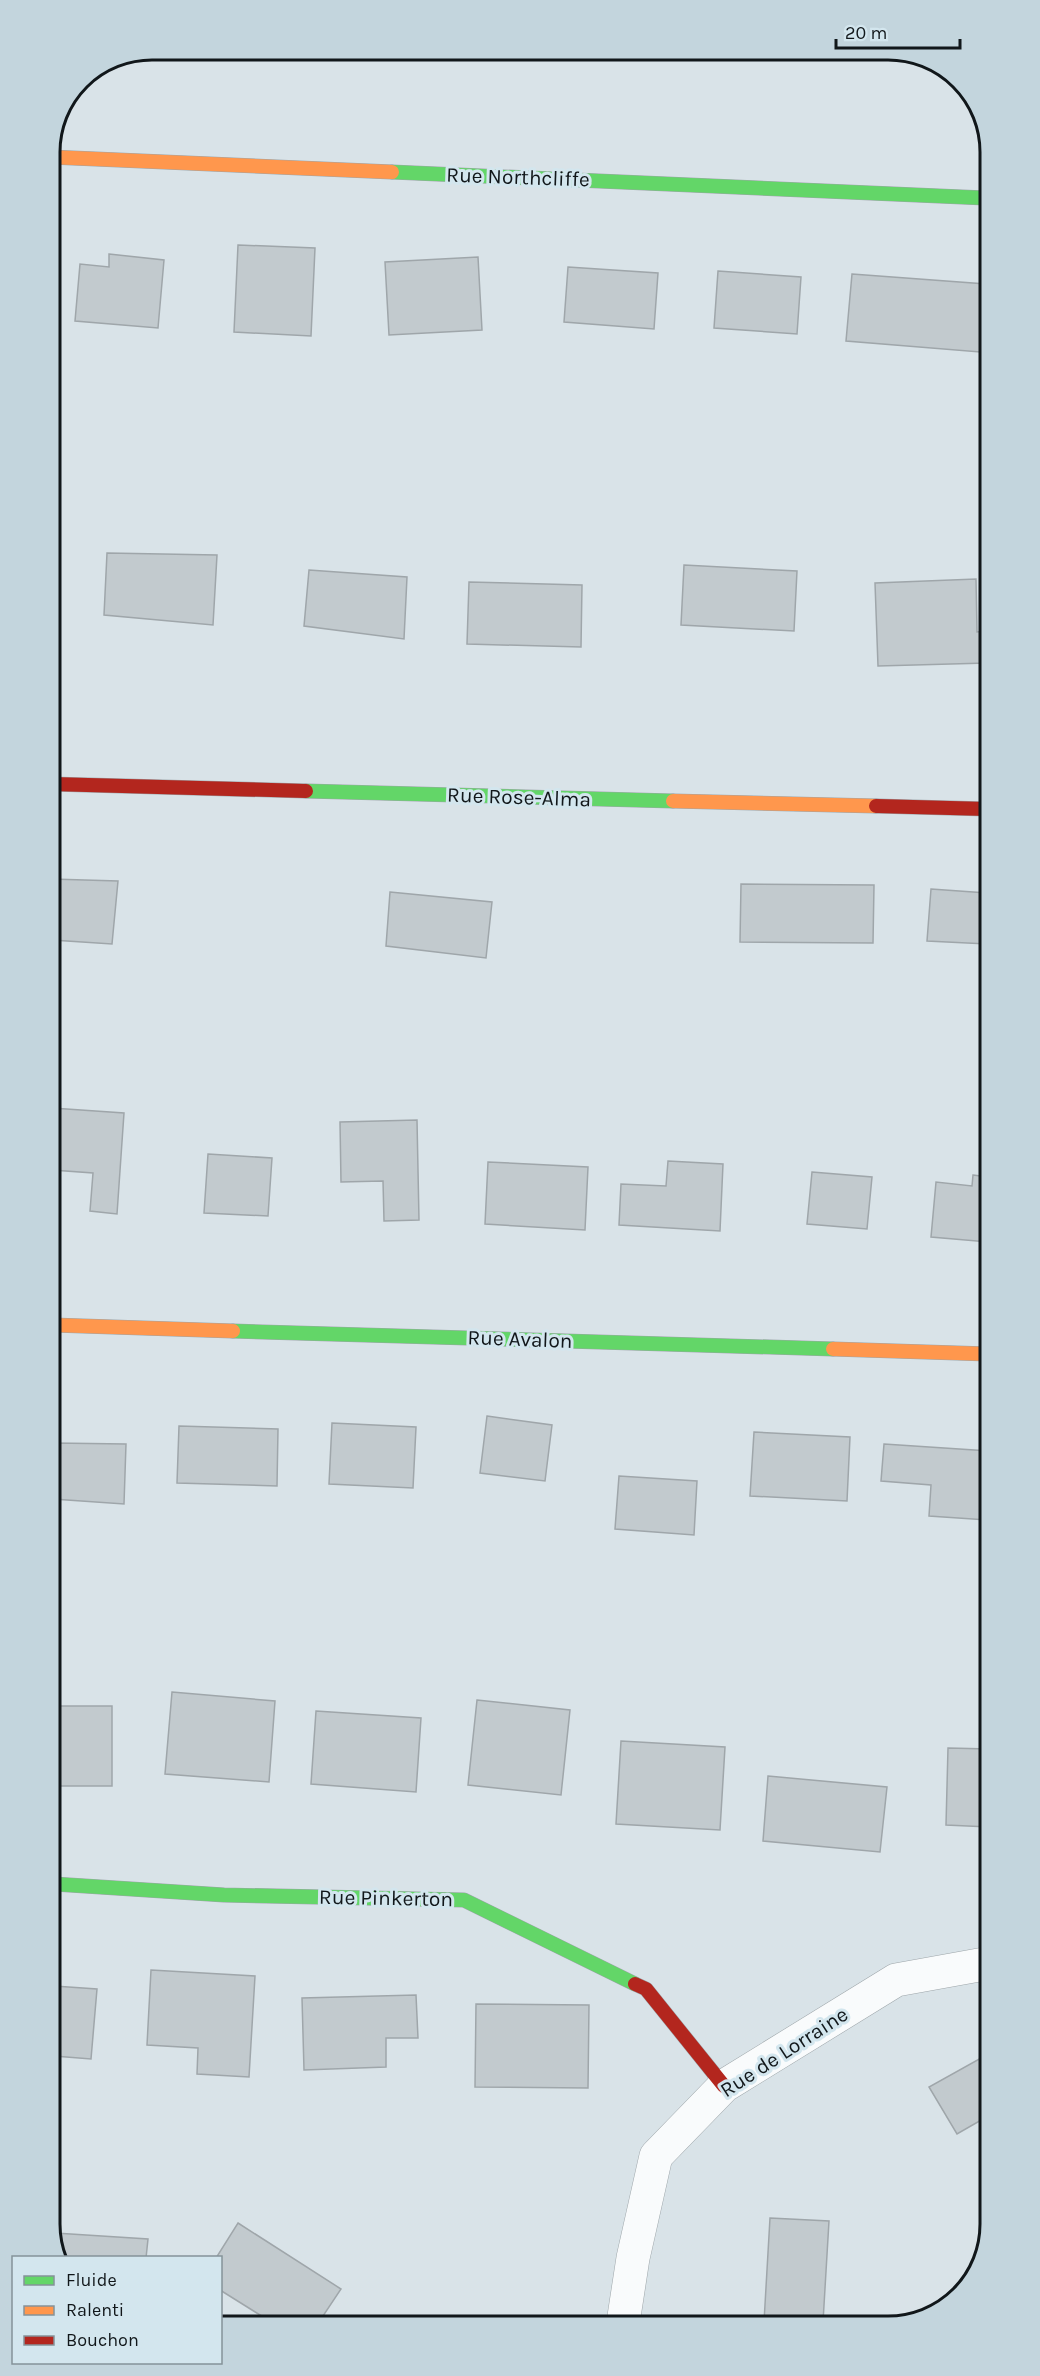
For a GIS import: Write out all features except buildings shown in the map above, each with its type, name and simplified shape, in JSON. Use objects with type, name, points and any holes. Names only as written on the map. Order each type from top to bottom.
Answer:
[{"type":"street","name":"Rue Northcliffe","points":[[60,157],[980,198]]},
{"type":"street","name":"Rue Rose-Alma","points":[[60,784],[980,809]]},
{"type":"street","name":"Rue Avalon","points":[[60,1325],[980,1354]]},
{"type":"street","name":"Rue Pinkerton","points":[[60,1884],[224,1895],[464,1900],[646,1989],[724,2086]]},
{"type":"street","name":"Rue de Lorraine","points":[[624,2316],[633,2258],[656,2156],[724,2086],[896,1980],[980,1965]]},
{"type":"traffic: fast","points":[[392,172],[980,198]]},
{"type":"traffic: fast","points":[[306,791],[673,801]]},
{"type":"traffic: fast","points":[[233,1331],[833,1349]]},
{"type":"traffic: fast","points":[[60,1884],[224,1895],[464,1900],[635,1984]]},
{"type":"traffic: slow","points":[[60,157],[392,172]]},
{"type":"traffic: slow","points":[[673,801],[876,806]]},
{"type":"traffic: slow","points":[[60,1325],[233,1331]]},
{"type":"traffic: slow","points":[[833,1349],[980,1354]]},
{"type":"traffic: jam","points":[[60,784],[306,791]]},
{"type":"traffic: jam","points":[[876,806],[980,809]]},
{"type":"traffic: jam","points":[[635,1984],[646,1989],[724,2086]]}]
